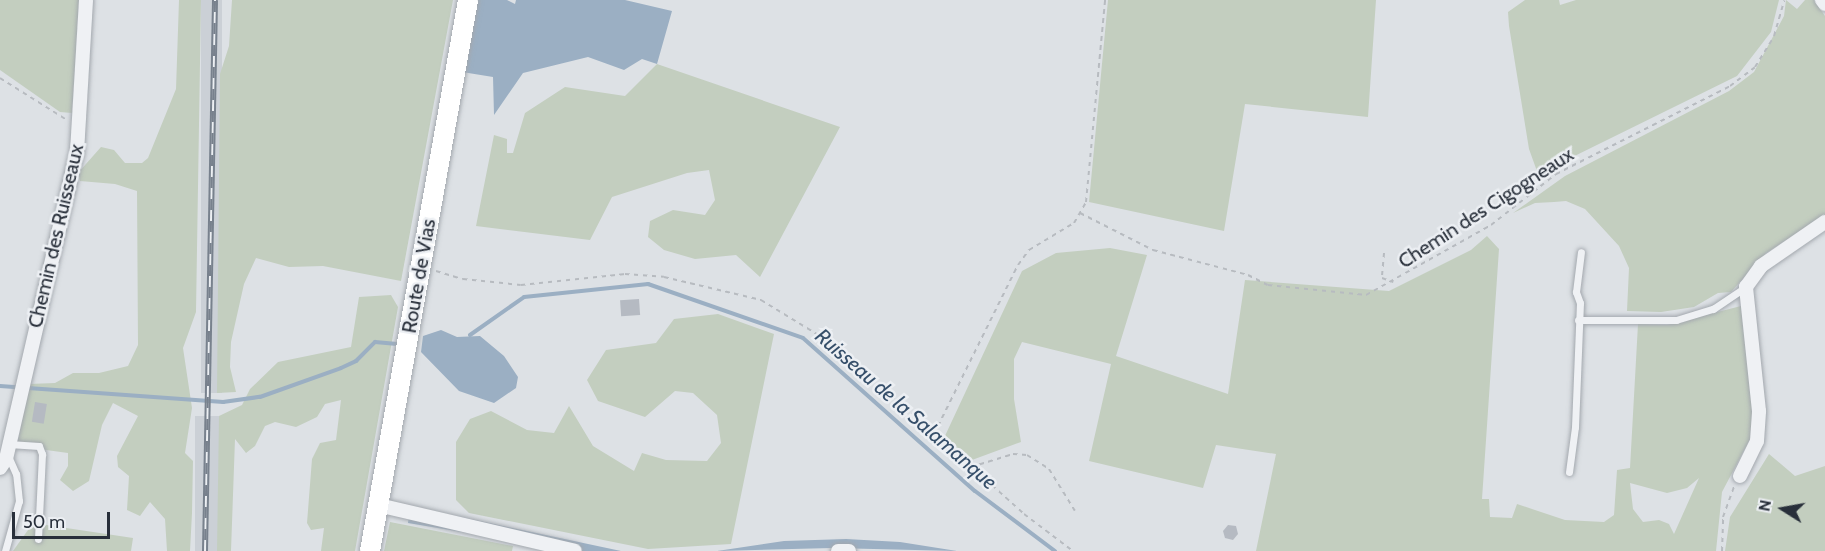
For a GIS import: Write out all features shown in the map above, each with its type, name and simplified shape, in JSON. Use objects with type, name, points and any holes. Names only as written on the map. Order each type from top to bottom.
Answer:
[{"type":"main road","name":"Route de Vias","points":[[370,551],[468,0]]},
{"type":"street","name":"Chemin des Ruisseaux","points":[[0,468],[8,449],[77,152],[86,0]]},
{"type":"street","points":[[1822,0],[1825,4]]},
{"type":"street","points":[[1740,476],[1757,441],[1759,411],[1746,287],[1761,266],[1825,222]]},
{"type":"street","points":[[378,505],[575,551]]},
{"type":"street","points":[[838,551],[849,551]]},
{"type":"lane","points":[[1569,472],[1575,427],[1580,303],[1575,292],[1581,252]]},
{"type":"lane","points":[[1578,320],[1676,320],[1713,309],[1746,287]]},
{"type":"lane","points":[[5,551],[19,501],[16,474],[8,449],[39,446],[42,454],[38,539]]},
{"type":"path","points":[[934,434],[1018,264],[1029,250],[1056,237],[1074,223],[1080,213],[1091,178],[1105,0]]},
{"type":"path","name":"Chemin des Cigogneaux","points":[[1080,213],[1154,250],[1248,275],[1268,285],[1366,295],[1395,282],[1491,225],[1556,174],[1730,86],[1755,67],[1770,44],[1784,0]]},
{"type":"path","points":[[0,78],[60,118],[79,122]]},
{"type":"path","points":[[1384,253],[1382,278],[1387,283],[1395,282]]},
{"type":"path","points":[[420,268],[463,279],[521,285],[625,274],[664,277],[760,300],[838,347],[971,467],[1073,551]]},
{"type":"path","points":[[971,467],[1013,454],[1027,455],[1049,469],[1076,511]]},
{"type":"path","points":[[1722,551],[1728,496],[1740,476]]},
{"type":"shaded area","points":[[201,0],[222,0],[222,393],[201,393]]},
{"type":"shaded area","points":[[195,416],[219,416],[219,551],[195,551]]},
{"type":"green space","points":[[0,0],[79,0],[72,113],[60,112],[0,70]]},
{"type":"green space","points":[[179,0],[201,0],[196,312],[183,348],[192,408],[185,453],[193,461],[192,513],[190,551],[167,551],[165,519],[150,502],[140,516],[127,510],[129,476],[118,467],[117,456],[138,416],[113,403],[102,425],[89,481],[73,491],[60,480],[68,466],[68,453],[17,446],[29,384],[55,383],[73,373],[99,373],[128,366],[138,345],[137,191],[115,184],[80,181],[78,173],[101,147],[114,150],[125,163],[142,163],[148,158],[176,89]]},
{"type":"green space","points":[[232,0],[453,0],[401,281],[323,266],[289,267],[256,258],[244,284],[231,342],[230,367],[236,392],[217,393],[220,74],[229,46]]},
{"type":"green space","points":[[1108,0],[1376,0],[1368,117],[1245,104],[1224,231],[1089,202]]},
{"type":"green space","points":[[1525,0],[1559,0],[1560,5],[1576,0],[1779,0],[1771,32],[1737,76],[1538,174],[1529,149],[1509,26],[1508,12]]},
{"type":"green space","points":[[1786,0],[1797,9],[1805,0],[1814,0],[1825,16],[1825,215],[1766,253],[1731,292],[1718,293],[1694,307],[1661,312],[1627,311],[1629,268],[1619,246],[1585,209],[1566,201],[1535,203],[1513,213],[1565,176],[1729,91],[1754,72],[1784,16]]},
{"type":"green space","points":[[657,64],[840,127],[760,277],[736,255],[695,259],[664,250],[648,237],[650,221],[673,210],[705,215],[715,200],[709,170],[687,173],[612,197],[590,240],[476,226],[494,135],[507,139],[507,153],[513,153],[525,113],[565,87],[625,96]]},
{"type":"green space","points":[[1487,236],[1499,249],[1482,499],[1489,499],[1490,517],[1512,518],[1517,504],[1565,520],[1604,522],[1614,515],[1617,470],[1630,468],[1638,324],[1667,325],[1741,306],[1753,413],[1750,439],[1722,492],[1716,551],[1256,551],[1276,454],[1216,445],[1203,488],[1089,461],[1111,364],[1022,342],[1014,359],[1014,399],[1021,442],[972,460],[944,438],[1022,271],[1056,253],[1110,248],[1147,255],[1116,356],[1228,394],[1245,280],[1389,291],[1471,250]],"holes":[[[1699,478],[1674,534],[1669,524],[1659,520],[1643,522],[1633,509],[1630,483],[1667,493],[1687,488]]]},
{"type":"green space","points":[[391,295],[398,307],[355,551],[321,551],[324,528],[311,530],[307,523],[312,459],[320,443],[336,440],[341,400],[325,404],[317,417],[296,427],[275,422],[265,426],[255,446],[246,453],[235,439],[231,551],[217,551],[219,416],[242,405],[250,389],[278,362],[351,347],[359,297]]},
{"type":"green space","points":[[718,314],[774,334],[731,544],[648,549],[469,513],[456,500],[456,442],[470,419],[491,411],[527,430],[554,433],[569,406],[593,446],[634,471],[642,453],[666,460],[707,461],[721,443],[717,415],[693,393],[675,391],[645,417],[598,401],[587,380],[606,350],[656,343],[674,319]]},
{"type":"green space","points":[[1769,454],[1795,476],[1825,466],[1825,551],[1725,551],[1730,517]]},
{"type":"green space","points":[[390,522],[513,546],[512,551],[384,551]]},
{"type":"green space","points":[[33,523],[133,538],[131,551],[13,551]]},
{"type":"water","points":[[471,0],[507,0],[515,4],[516,0],[625,0],[672,11],[657,64],[642,59],[624,70],[588,57],[523,73],[494,115],[493,77],[456,71]]},
{"type":"water","points":[[441,330],[457,337],[480,336],[504,356],[518,377],[516,388],[494,403],[459,391],[421,352],[423,336]]},
{"type":"water","points":[[410,508],[621,551],[576,551],[408,523]]},
{"type":"water","points":[[846,539],[900,542],[957,551],[832,548],[717,551],[784,541]]},
{"type":"building","points":[[639,299],[640,315],[621,316],[620,300]]},
{"type":"building","points":[[35,402],[47,404],[44,424],[32,422]]},
{"type":"building","points":[[1228,525],[1236,526],[1238,534],[1233,540],[1225,538],[1223,531]]},
{"type":"waterway","name":"Ruisseau de la Salamanque","points":[[470,335],[524,297],[648,284],[803,338],[975,491],[1055,551]]},
{"type":"waterway","points":[[0,386],[223,402],[260,397],[341,368],[356,361],[375,342],[400,344]]},
{"type":"railway","points":[[205,551],[215,0]]}]
